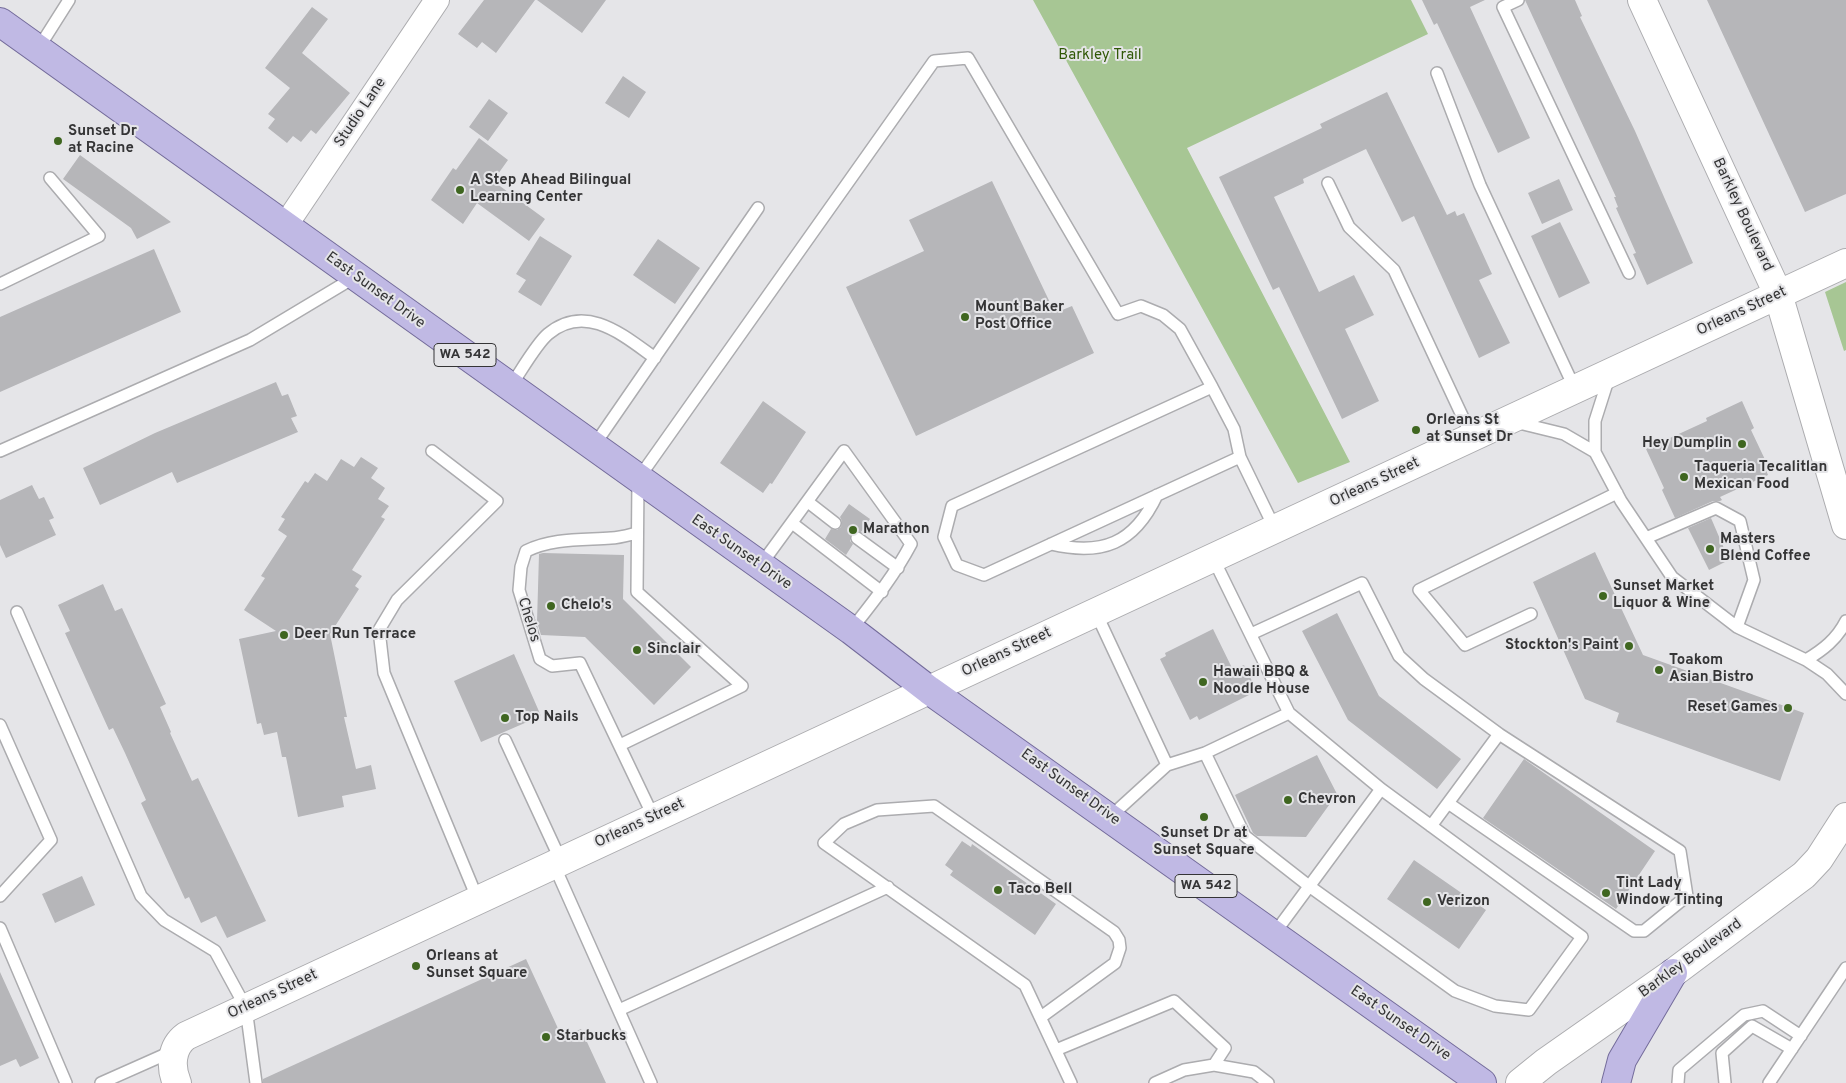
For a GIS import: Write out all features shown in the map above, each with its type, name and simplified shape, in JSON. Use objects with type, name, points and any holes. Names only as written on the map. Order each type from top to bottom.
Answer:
[{"type":"main road","name":"Barkley Boulevard","points":[[1642,0],[1778,294],[1840,480],[1846,526]]},
{"type":"main road","name":"East Sunset Drive","points":[[0,22],[850,630],[930,690],[1482,1083]]},
{"type":"main road","name":"Orleans Street","points":[[175,1051],[186,1036],[1846,263]]},
{"type":"main road","name":"Barkley Boulevard","points":[[1520,1083],[1546,1062],[1673,973],[1804,875],[1819,859],[1846,817]]},
{"type":"main road","points":[[1616,1083],[1622,1060],[1673,973]]},
{"type":"main road","points":[[175,1051],[172,1068],[177,1083]]},
{"type":"street","name":"Studio Lane","points":[[284,226],[437,0]]},
{"type":"lane","points":[[38,49],[69,0]]},
{"type":"lane","points":[[1518,0],[1503,7],[1629,273]]},
{"type":"lane","points":[[654,818],[620,745],[742,686],[637,592],[638,479],[934,61],[968,58],[1118,314],[1141,306],[1163,315],[1180,329],[1234,429],[1240,457],[1275,529]]},
{"type":"lane","points":[[1437,73],[1480,185],[1575,389]]},
{"type":"lane","points":[[0,284],[99,236],[50,178]]},
{"type":"lane","points":[[1328,183],[1348,227],[1394,270],[1472,437]]},
{"type":"lane","points":[[593,447],[758,208]]},
{"type":"lane","points":[[0,451],[250,340],[356,277]]},
{"type":"lane","points":[[510,387],[548,334],[575,322],[596,322],[609,326],[655,358]]},
{"type":"lane","points":[[1611,373],[1595,421],[1595,452],[1617,493],[1672,577],[1737,627],[1806,660],[1827,674],[1846,694]]},
{"type":"lane","points":[[1212,387],[952,506],[944,537],[957,565],[984,575],[1240,457]]},
{"type":"lane","points":[[1508,420],[1564,434],[1595,452]]},
{"type":"lane","points":[[432,451],[497,501],[397,600],[379,630],[384,673],[478,900]]},
{"type":"lane","points":[[760,566],[844,451],[911,544],[882,592],[850,630]]},
{"type":"lane","points":[[1531,614],[1465,645],[1419,590],[1617,493]]},
{"type":"lane","points":[[1051,544],[1068,548],[1092,548],[1108,545],[1127,536],[1143,522],[1157,495]]},
{"type":"lane","points":[[808,502],[835,523]]},
{"type":"lane","points":[[1646,538],[1716,508],[1740,521],[1754,580],[1737,627]]},
{"type":"lane","points":[[792,523],[882,592]]},
{"type":"lane","name":"Chelos","points":[[620,745],[580,663],[552,666],[540,658],[519,590],[521,567],[526,551],[536,546],[574,538],[612,538],[638,533]]},
{"type":"lane","points":[[857,538],[898,568]]},
{"type":"lane","points":[[1205,753],[1245,836],[1309,886],[1455,991],[1495,1006],[1529,1010],[1582,937],[1381,789],[1289,713],[1213,558]]},
{"type":"lane","points":[[1251,634],[1362,583],[1399,656],[1424,679],[1499,734],[1680,851],[1687,896],[1644,931],[1634,932],[1448,803]]},
{"type":"lane","points":[[17,612],[141,896],[164,920],[215,952],[246,1008],[256,1083]]},
{"type":"lane","points":[[1096,612],[1167,765]]},
{"type":"lane","points":[[1806,660],[1824,649],[1841,632],[1846,621]]},
{"type":"lane","points":[[1110,817],[1167,765],[1205,753],[1289,713]]},
{"type":"lane","points":[[0,725],[51,840],[0,896]]},
{"type":"lane","points":[[1431,826],[1499,734]]},
{"type":"lane","points":[[505,740],[651,1083]]},
{"type":"lane","points":[[1274,934],[1381,789]]},
{"type":"lane","points":[[1040,1017],[1115,963],[1120,948],[1119,940],[1114,932],[934,806],[877,810],[844,824],[824,843],[1025,985],[1040,1017],[1072,1083]]},
{"type":"lane","points":[[619,1010],[888,887]]},
{"type":"lane","points":[[0,928],[66,1083]]},
{"type":"lane","points":[[1769,1083],[1846,968]]},
{"type":"lane","points":[[1056,1050],[1174,1001],[1225,1048],[1214,1064]]},
{"type":"lane","points":[[1678,1083],[1679,1070],[1744,1015],[1763,1011],[1801,1036]]},
{"type":"lane","points":[[1726,1083],[1722,1053],[1752,1026],[1792,1049]]},
{"type":"lane","points":[[101,1083],[175,1051]]},
{"type":"lane","points":[[1155,1083],[1184,1070],[1214,1064],[1254,1072],[1268,1083]]},
{"type":"green space","name":"Barkley Trail","points":[[1033,0],[1411,0],[1428,34],[1187,148],[1350,462],[1298,483]]},
{"type":"green space","points":[[1846,282],[1846,350],[1844,351],[1825,292]]},
{"type":"building","points":[[484,0],[535,0],[496,53],[482,42],[477,48],[458,34]]},
{"type":"building","points":[[537,0],[606,0],[582,33]]},
{"type":"building","points":[[1422,0],[1485,0],[1470,7],[1530,138],[1498,153],[1437,23],[1434,25]]},
{"type":"building","points":[[1525,0],[1575,0],[1582,16],[1580,17],[1635,131],[1693,263],[1647,285],[1633,254],[1636,253],[1616,208],[1618,207],[1614,197],[1616,197]]},
{"type":"building","points":[[1707,0],[1846,0],[1846,194],[1805,212]]},
{"type":"building","points":[[312,7],[328,19],[302,53],[350,93],[316,134],[311,130],[301,142],[293,136],[287,143],[268,128],[275,119],[268,114],[290,88],[265,68]]},
{"type":"building","points":[[623,76],[646,92],[629,118],[605,103]]},
{"type":"building","points":[[1387,92],[1447,215],[1455,211],[1457,216],[1464,213],[1492,274],[1479,280],[1510,343],[1479,358],[1414,216],[1402,222],[1366,149],[1303,179],[1304,183],[1274,197],[1319,292],[1354,275],[1374,315],[1345,329],[1379,401],[1342,419],[1279,287],[1273,290],[1219,177],[1322,128],[1320,124]]},
{"type":"building","points":[[489,99],[508,113],[488,141],[469,127]]},
{"type":"building","points":[[479,138],[508,160],[493,181],[545,219],[529,241],[477,203],[463,224],[431,200],[453,168],[456,170]]},
{"type":"building","points":[[80,155],[171,222],[137,239],[131,228],[63,179]]},
{"type":"building","points":[[1559,179],[1573,210],[1542,224],[1528,193]]},
{"type":"building","points":[[992,181],[1055,313],[1072,306],[1094,353],[916,436],[846,287],[924,251],[909,220]]},
{"type":"building","points":[[1560,222],[1590,283],[1559,298],[1531,236]]},
{"type":"building","points":[[540,236],[572,256],[541,306],[518,292],[526,280],[516,274]]},
{"type":"building","points":[[658,239],[700,268],[675,304],[633,275]]},
{"type":"building","points":[[154,249],[181,312],[0,392],[0,317]]},
{"type":"building","points":[[276,382],[282,396],[288,394],[297,416],[291,418],[298,432],[177,483],[172,472],[100,505],[83,468],[155,433]]},
{"type":"building","points":[[763,401],[806,432],[772,484],[770,483],[763,493],[720,463]]},
{"type":"building","points":[[1742,401],[1754,428],[1751,430],[1769,468],[1766,470],[1768,475],[1720,497],[1722,500],[1720,501],[1713,501],[1675,518],[1646,449],[1707,421],[1706,418]]},
{"type":"building","name":"Deer Run Terrace","points":[[361,457],[378,468],[371,478],[385,488],[378,499],[389,506],[381,517],[385,519],[352,570],[362,576],[355,586],[359,589],[330,634],[347,717],[344,717],[356,769],[371,765],[376,789],[342,796],[344,807],[298,817],[286,757],[282,757],[277,732],[264,735],[261,723],[257,724],[239,639],[276,631],[244,610],[265,578],[261,576],[287,536],[278,530],[285,519],[281,517],[305,481],[308,483],[315,473],[327,481],[341,459],[354,467]]},
{"type":"building","points":[[32,485],[39,499],[44,497],[54,518],[49,520],[56,535],[6,558],[0,545],[0,500]]},
{"type":"building","points":[[849,504],[870,519],[861,532],[854,531],[851,534],[850,541],[853,544],[846,555],[825,539],[831,529],[837,530],[841,527],[842,521],[840,517]]},
{"type":"building","points":[[1711,518],[1729,560],[1709,570],[1688,528]]},
{"type":"building","points":[[1595,552],[1643,655],[1804,713],[1780,781],[1616,722],[1619,713],[1585,699],[1533,582]]},
{"type":"building","points":[[539,554],[624,555],[623,599],[691,667],[654,705],[585,637],[541,635],[537,622]]},
{"type":"building","points":[[103,584],[115,611],[122,608],[166,704],[160,707],[192,781],[198,778],[266,921],[227,938],[216,916],[201,923],[189,897],[185,899],[141,803],[146,800],[125,753],[113,728],[109,730],[65,633],[70,631],[58,605]]},
{"type":"building","points":[[1337,613],[1379,696],[1461,759],[1437,789],[1348,720],[1302,631]]},
{"type":"building","points":[[1213,629],[1233,670],[1244,665],[1257,691],[1199,720],[1197,716],[1190,720],[1160,659],[1166,656],[1165,653]]},
{"type":"building","points":[[514,654],[541,716],[481,742],[454,681]]},
{"type":"building","points":[[1317,755],[1337,794],[1306,837],[1257,836],[1253,833],[1235,795]]},
{"type":"building","points":[[1524,759],[1655,851],[1616,909],[1483,818]]},
{"type":"building","points":[[962,841],[971,847],[972,844],[1056,904],[1035,935],[950,875],[953,871],[945,865]]},
{"type":"building","points":[[1414,860],[1486,910],[1459,949],[1387,899]]},
{"type":"building","points":[[82,876],[95,905],[55,923],[42,894]]},
{"type":"building","points":[[526,959],[562,1037],[581,1029],[606,1083],[263,1083],[263,1079]]},
{"type":"building","points":[[0,972],[39,1058],[20,1067],[16,1059],[0,1066]]},
{"type":"place","name":"Sunset Dr at Racine","points":[[58,141]]},
{"type":"place","name":"A Step Ahead Bilingual Learning Center","points":[[460,190]]},
{"type":"place","name":"Mount Baker Post Office","points":[[965,317]]},
{"type":"place","name":"Orleans St at Sunset Dr","points":[[1416,430]]},
{"type":"place","name":"Hey Dumplin","points":[[1742,444]]},
{"type":"place","name":"Taqueria Tecalitlan Mexican Food","points":[[1684,477]]},
{"type":"place","name":"Marathon","points":[[853,530]]},
{"type":"place","name":"Masters Blend Coffee","points":[[1710,549]]},
{"type":"place","name":"Sunset Market Liquor & Wine","points":[[1603,596]]},
{"type":"place","name":"Chelo's","points":[[551,606]]},
{"type":"place","name":"Deer Run Terrace","points":[[284,635]]},
{"type":"place","name":"Stockton's Paint","points":[[1629,646]]},
{"type":"place","name":"Sinclair","points":[[637,650]]},
{"type":"place","name":"Toakom Asian Bistro","points":[[1659,670]]},
{"type":"place","name":"Hawaii BBQ & Noodle House","points":[[1203,682]]},
{"type":"place","name":"Reset Games","points":[[1788,708]]},
{"type":"place","name":"Top Nails","points":[[505,718]]},
{"type":"place","name":"Chevron","points":[[1288,800]]},
{"type":"place","name":"Sunset Dr at Sunset Square","points":[[1204,817]]},
{"type":"place","name":"Taco Bell","points":[[998,890]]},
{"type":"place","name":"Tint Lady Window Tinting","points":[[1606,893]]},
{"type":"place","name":"Verizon","points":[[1427,902]]},
{"type":"place","name":"Orleans at Sunset Square","points":[[416,966]]},
{"type":"place","name":"Starbucks","points":[[546,1037]]}]
